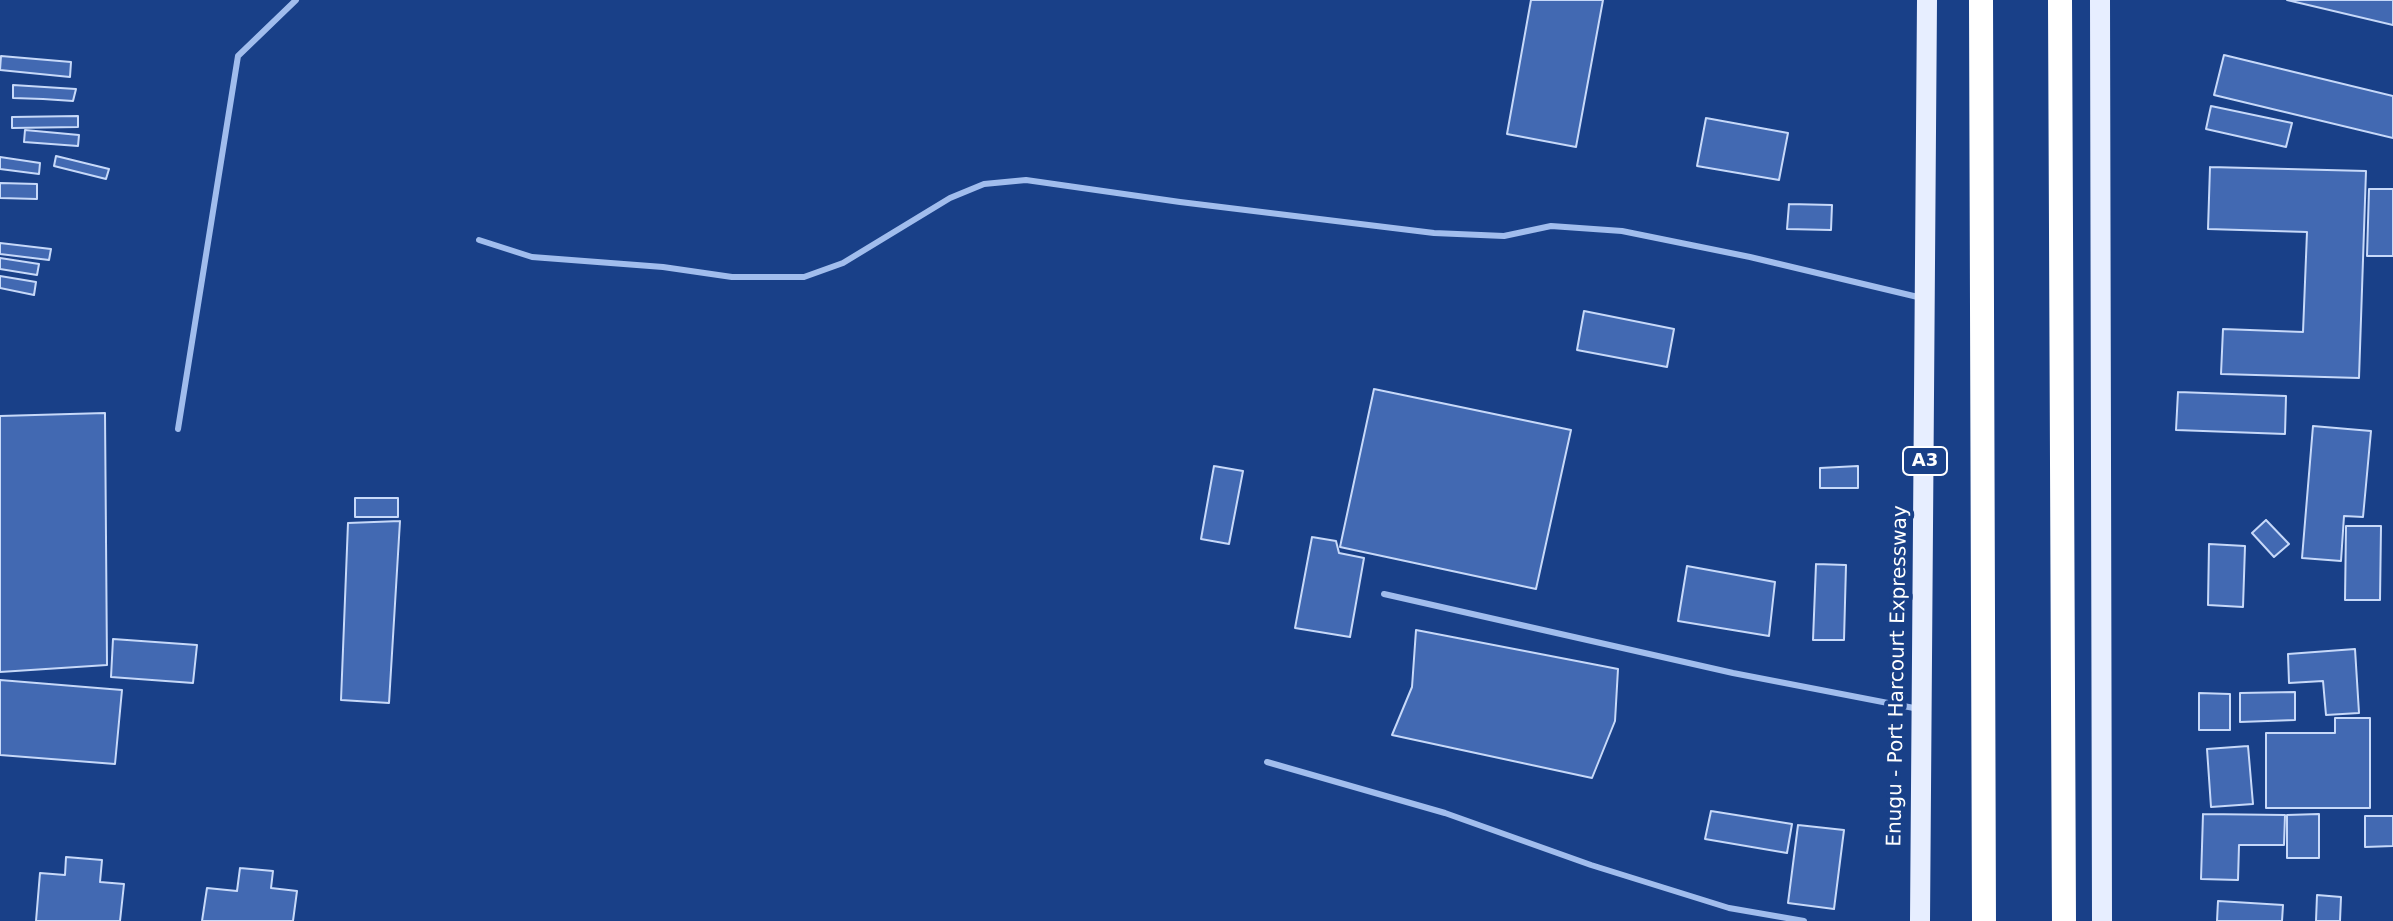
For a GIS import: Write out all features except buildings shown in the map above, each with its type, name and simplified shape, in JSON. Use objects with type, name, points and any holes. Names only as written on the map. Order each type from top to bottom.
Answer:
[{"type":"highway","points":[[1981,0],[1984,921]]},
{"type":"highway","points":[[2060,0],[2064,921]]},
{"type":"main road","name":"Enugu - Port Harcourt Expressway","points":[[1920,921],[1927,0]]},
{"type":"main road","points":[[2100,0],[2102,921]]},
{"type":"lane","points":[[178,429],[238,56],[296,0]]},
{"type":"lane","points":[[479,240],[532,257],[663,267],[732,277],[804,277],[843,263],[950,198],[984,184],[1026,180],[1434,233],[1504,236],[1551,226],[1622,231],[1750,257],[1926,299]]},
{"type":"lane","points":[[1384,594],[1733,673],[1922,710]]},
{"type":"lane","points":[[1267,762],[1445,813],[1591,865],[1729,908],[1804,921]]}]
